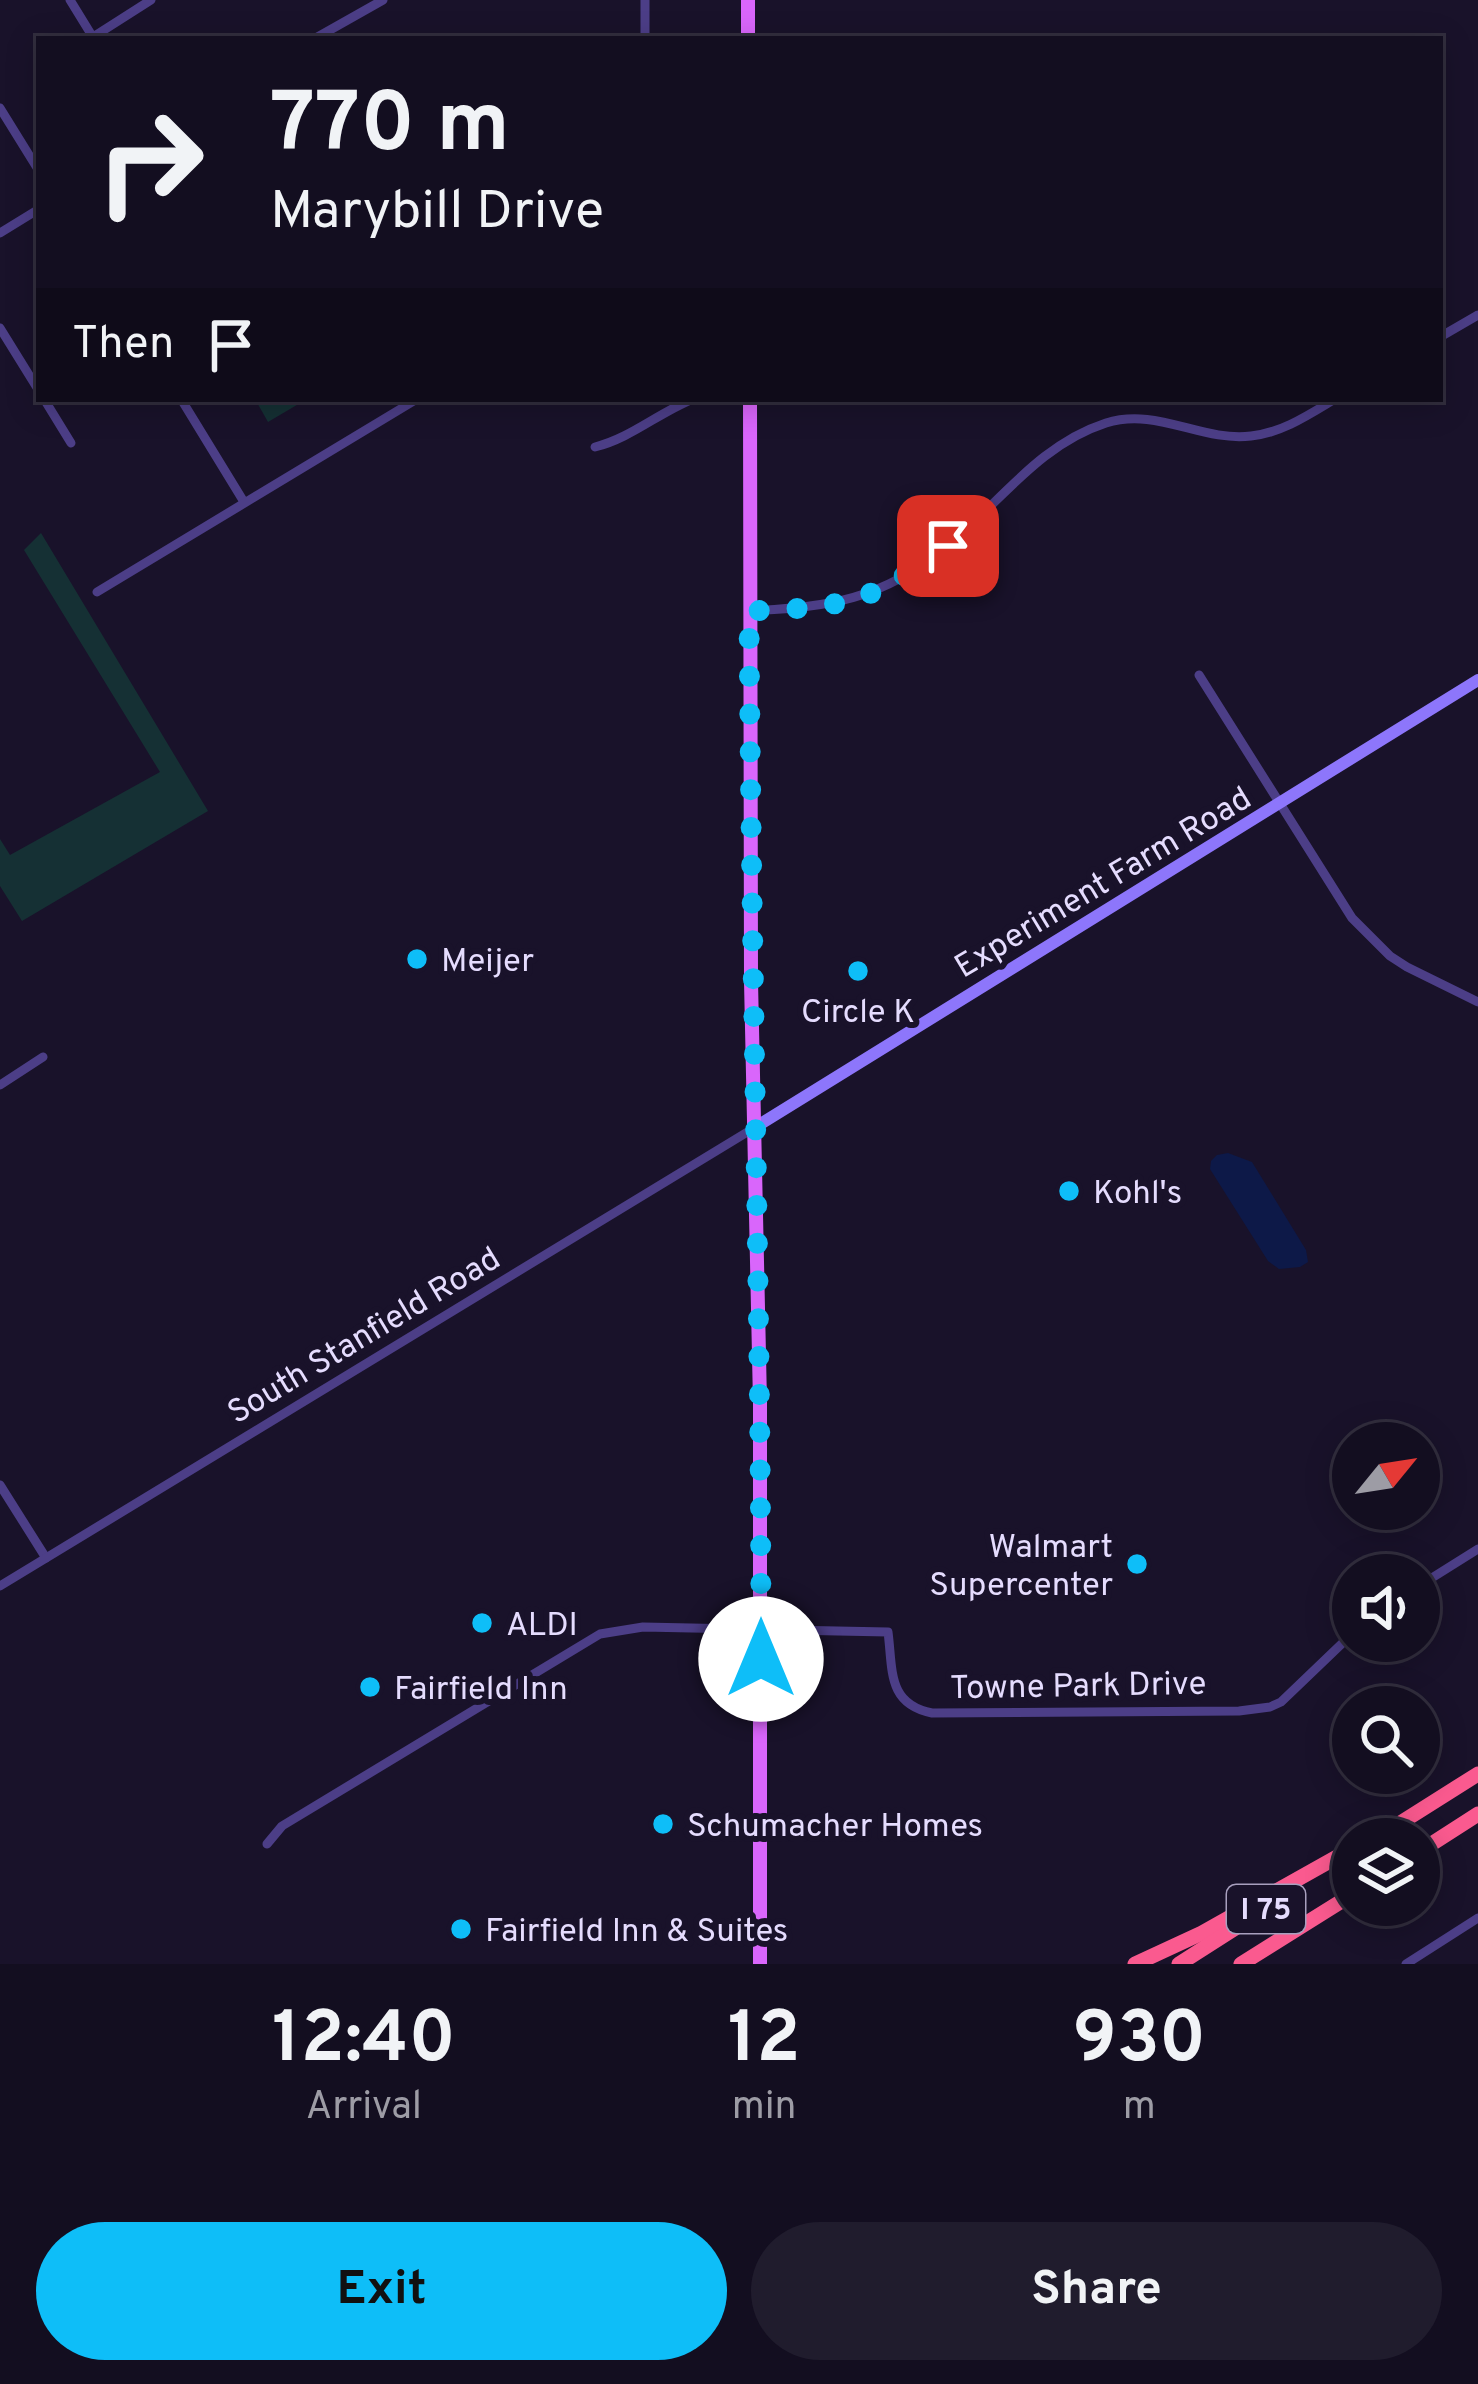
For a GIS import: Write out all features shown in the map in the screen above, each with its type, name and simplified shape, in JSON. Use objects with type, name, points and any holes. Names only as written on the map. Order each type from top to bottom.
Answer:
[{"type":"highway","points":[[1408,1818],[1478,1774]]},
{"type":"highway","points":[[1440,1838],[1478,1814]]},
{"type":"highway","points":[[1135,1964],[1332,1862]]},
{"type":"highway","name":"I 75","points":[[1179,1964],[1332,1864]]},
{"type":"highway","name":"I 75","points":[[1241,1964],[1332,1907]]},
{"type":"highway","points":[[1257,1964],[1332,1909]]},
{"type":"main road","points":[[748,0],[748,36]]},
{"type":"main road","points":[[750,402],[760,1402],[760,1964]]},
{"type":"street","points":[[70,0],[92,36]]},
{"type":"street","points":[[96,36],[151,0]]},
{"type":"street","points":[[319,36],[383,0]]},
{"type":"street","points":[[645,0],[646,36]]},
{"type":"street","points":[[332,28],[337,36]]},
{"type":"street","points":[[0,108],[36,166]]},
{"type":"street","points":[[0,233],[36,211]]},
{"type":"street","points":[[1443,336],[1478,315]]},
{"type":"street","points":[[0,328],[36,386]]},
{"type":"street","points":[[46,402],[71,443]]},
{"type":"street","points":[[183,402],[244,502]]},
{"type":"street","points":[[97,592],[412,402]]},
{"type":"street","points":[[595,447],[619,441],[685,402]]},
{"type":"street","points":[[749,611],[813,608],[877,591],[948,546],[1042,457],[1108,422],[1163,420],[1226,436],[1252,436],[1282,428],[1330,402]]},
{"type":"street","points":[[1199,675],[1352,919],[1407,968],[1478,1002]]},
{"type":"street","name":"Experiment Farm Road","points":[[754,1128],[1478,680]]},
{"type":"street","points":[[0,1084],[43,1058]]},
{"type":"street","name":"South Stanfield Road","points":[[0,1586],[754,1128]]},
{"type":"street","points":[[0,1485],[46,1558]]},
{"type":"street","points":[[1440,1573],[1478,1549]]},
{"type":"street","points":[[267,1844],[283,1826],[600,1634],[643,1627],[761,1630]]},
{"type":"street","name":"Towne Park Drive","points":[[761,1630],[888,1632],[900,1698],[916,1710],[932,1713],[1270,1707],[1292,1694],[1332,1654]]},
{"type":"street","points":[[1406,1964],[1478,1918]]},
{"type":"green space","points":[[257,402],[302,402],[268,422]]},
{"type":"green space","points":[[41,533],[208,811],[22,921],[0,886],[0,839],[10,855],[160,772],[24,550]]},
{"type":"water","points":[[1228,1153],[1252,1162],[1306,1250],[1308,1262],[1279,1269],[1268,1261],[1210,1169],[1217,1155]]},
{"type":"place","name":"Meijer","points":[[417,959]]},
{"type":"place","name":"Circle K","points":[[858,971]]},
{"type":"place","name":"Kohl's","points":[[1069,1191]]},
{"type":"place","name":"Walmart Supercenter","points":[[1137,1564]]},
{"type":"place","name":"ALDI","points":[[482,1623]]},
{"type":"place","name":"Fairfield Inn","points":[[370,1687]]},
{"type":"place","name":"Schumacher Homes","points":[[663,1824]]},
{"type":"place","name":"Fairfield Inn & Suites","points":[[461,1929]]},
{"type":"route","points":[[761,1659],[749,611],[813,608],[877,591],[948,546]]}]
